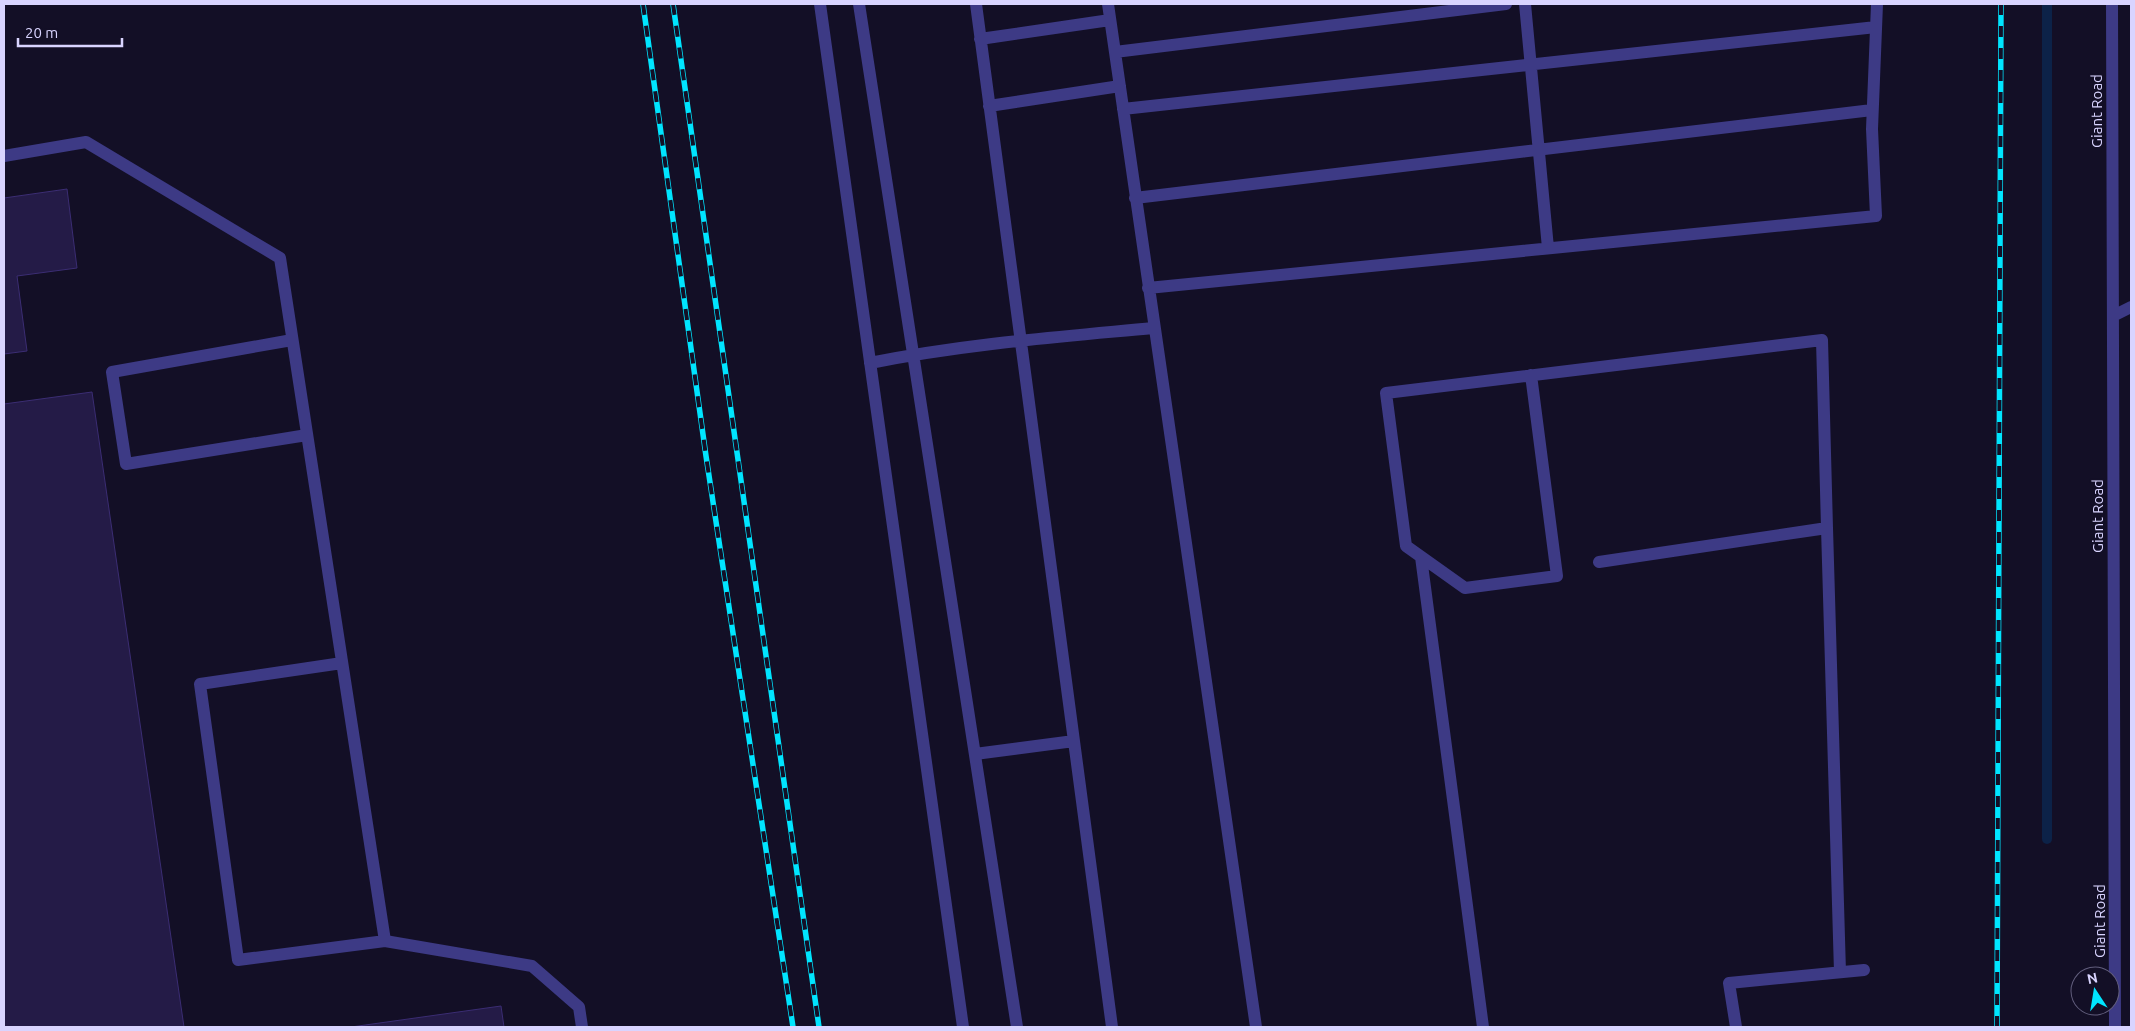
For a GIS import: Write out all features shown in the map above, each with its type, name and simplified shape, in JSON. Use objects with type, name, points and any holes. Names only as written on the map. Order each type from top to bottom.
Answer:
[{"type":"street","points":[[820,4],[963,1027]]},
{"type":"street","points":[[859,4],[1017,1027]]},
{"type":"street","points":[[976,4],[1112,1027]]},
{"type":"street","points":[[1108,4],[1153,328],[1256,1027]]},
{"type":"street","points":[[1115,52],[1506,4]]},
{"type":"street","points":[[1525,4],[1548,248]]},
{"type":"street","points":[[1148,288],[1876,216],[1872,110],[1877,4]]},
{"type":"street","name":"Giant Road","points":[[2112,4],[2115,1027]]},
{"type":"street","points":[[980,39],[1110,20]]},
{"type":"street","points":[[1123,109],[1876,26]]},
{"type":"street","points":[[989,106],[1120,86]]},
{"type":"street","points":[[1135,198],[1872,110]]},
{"type":"street","points":[[4,156],[86,142],[280,258],[385,941]]},
{"type":"street","points":[[2113,316],[2131,307]]},
{"type":"street","points":[[870,362],[913,354],[1020,340],[1153,328]]},
{"type":"street","points":[[292,340],[112,372],[126,464],[307,435]]},
{"type":"street","points":[[1531,375],[1557,576],[1465,588],[1406,546],[1386,393],[1531,375],[1822,340],[1840,972]]},
{"type":"street","points":[[1599,562],[1827,528]]},
{"type":"street","points":[[1421,556],[1484,1027]]},
{"type":"street","points":[[342,663],[200,684],[238,960],[385,941],[532,966],[579,1007],[582,1027]]},
{"type":"street","points":[[975,754],[1074,741]]},
{"type":"street","points":[[1736,1027],[1729,983],[1864,970]]},
{"type":"building","points":[[67,189],[77,268],[17,276],[27,351],[4,354],[4,198]]},
{"type":"building","points":[[92,392],[184,1027],[4,1027],[4,404]]},
{"type":"building","points":[[501,1006],[504,1027],[351,1027]]},
{"type":"waterway","points":[[2047,4],[2047,839]]},
{"type":"railway","points":[[643,4],[706,456],[793,1027]]},
{"type":"railway","points":[[673,4],[819,1027]]},
{"type":"railway","points":[[1997,1027],[2001,4]]}]
